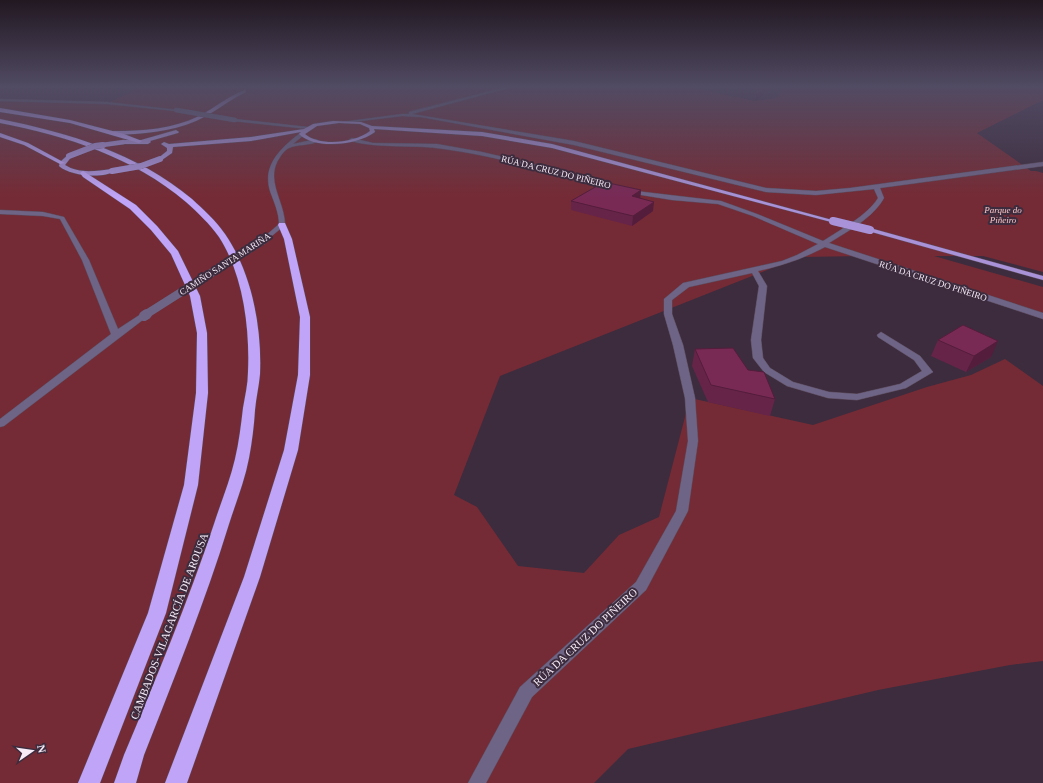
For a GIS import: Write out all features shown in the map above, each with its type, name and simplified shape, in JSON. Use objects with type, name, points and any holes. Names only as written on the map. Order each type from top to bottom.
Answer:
[{"type":"highway","name":"CAMBADOS-VILAGARCÍA DE AROUSA","points":[[11,124],[44,131],[106,151],[163,181],[184,196],[204,215],[221,235],[241,276],[248,301],[254,369],[244,450],[210,564],[124,783]]},
{"type":"highway","points":[[76,124],[141,141]]},
{"type":"highway","points":[[0,135],[26,144],[62,163]]},
{"type":"highway","points":[[82,173],[133,207],[154,228],[175,253],[195,296],[202,333],[202,393],[191,485],[157,613],[89,783]]},
{"type":"highway","points":[[176,783],[252,577],[291,450],[304,375],[305,317],[288,239],[282,225]]},
{"type":"main road","points":[[114,133],[143,132],[185,124]]},
{"type":"main road","points":[[167,145],[170,140],[195,124]]},
{"type":"main road","points":[[210,143],[167,155],[141,166],[112,171],[82,173],[66,169],[62,166],[62,163],[69,156],[96,146],[141,141],[167,145],[210,143],[304,134],[324,124],[329,124]]},
{"type":"main road","points":[[354,124],[482,134],[552,146],[870,230],[1043,278]]},
{"type":"main road","points":[[369,135],[373,131],[370,126]]},
{"type":"main road","points":[[141,141],[187,128]]},
{"type":"main road","points":[[251,139],[304,134],[316,141],[330,142],[352,140],[369,135],[436,131]]},
{"type":"main road","points":[[167,145],[170,152],[167,155]]},
{"type":"street","points":[[252,124],[304,134]]},
{"type":"street","points":[[463,124],[574,143],[766,190],[816,193],[1043,164]]},
{"type":"street","name":"CAMIÑO SANTA MARIÑA","points":[[0,424],[116,335],[265,239],[282,225],[283,217],[270,182],[272,171],[278,156],[286,147],[304,134]]},
{"type":"street","name":"RÚA DA CRUZ DO PIÑEIRO","points":[[352,140],[378,144],[438,146],[509,160],[646,195],[718,202],[755,215],[824,244],[1043,316]]},
{"type":"street","points":[[286,147],[316,141]]},
{"type":"street","name":"RÚA DA CRUZ DO PIÑEIRO","points":[[477,783],[526,692],[641,586],[682,511],[693,441],[690,398],[678,345],[668,314],[668,300],[686,285],[784,264],[824,244],[859,220],[877,205],[881,198],[876,186]]},
{"type":"street","points":[[1,212],[43,214],[62,218],[70,230],[102,298],[116,335]]},
{"type":"street","points":[[754,270],[763,286],[756,340],[758,358],[767,370],[790,384],[828,395],[858,397],[903,386],[928,372],[917,358],[881,335]]},
{"type":"green space","name":"Parque do Piñeiro","points":[[0,124],[996,124],[977,133],[1031,171],[1043,173],[1043,272],[983,256],[934,256],[1043,287],[1043,315],[864,256],[800,257],[500,376],[454,495],[477,507],[518,566],[584,573],[619,535],[659,517],[690,398],[813,425],[927,387],[971,375],[1005,359],[1043,386],[1043,661],[1010,665],[878,690],[628,749],[594,783],[0,783]]},
{"type":"building","points":[[604,182],[641,190],[632,196],[654,202],[633,216],[571,201]]},
{"type":"building","points":[[963,325],[998,341],[974,356],[938,340]]},
{"type":"building","points":[[733,348],[748,370],[764,372],[775,399],[711,385],[695,349]]}]
